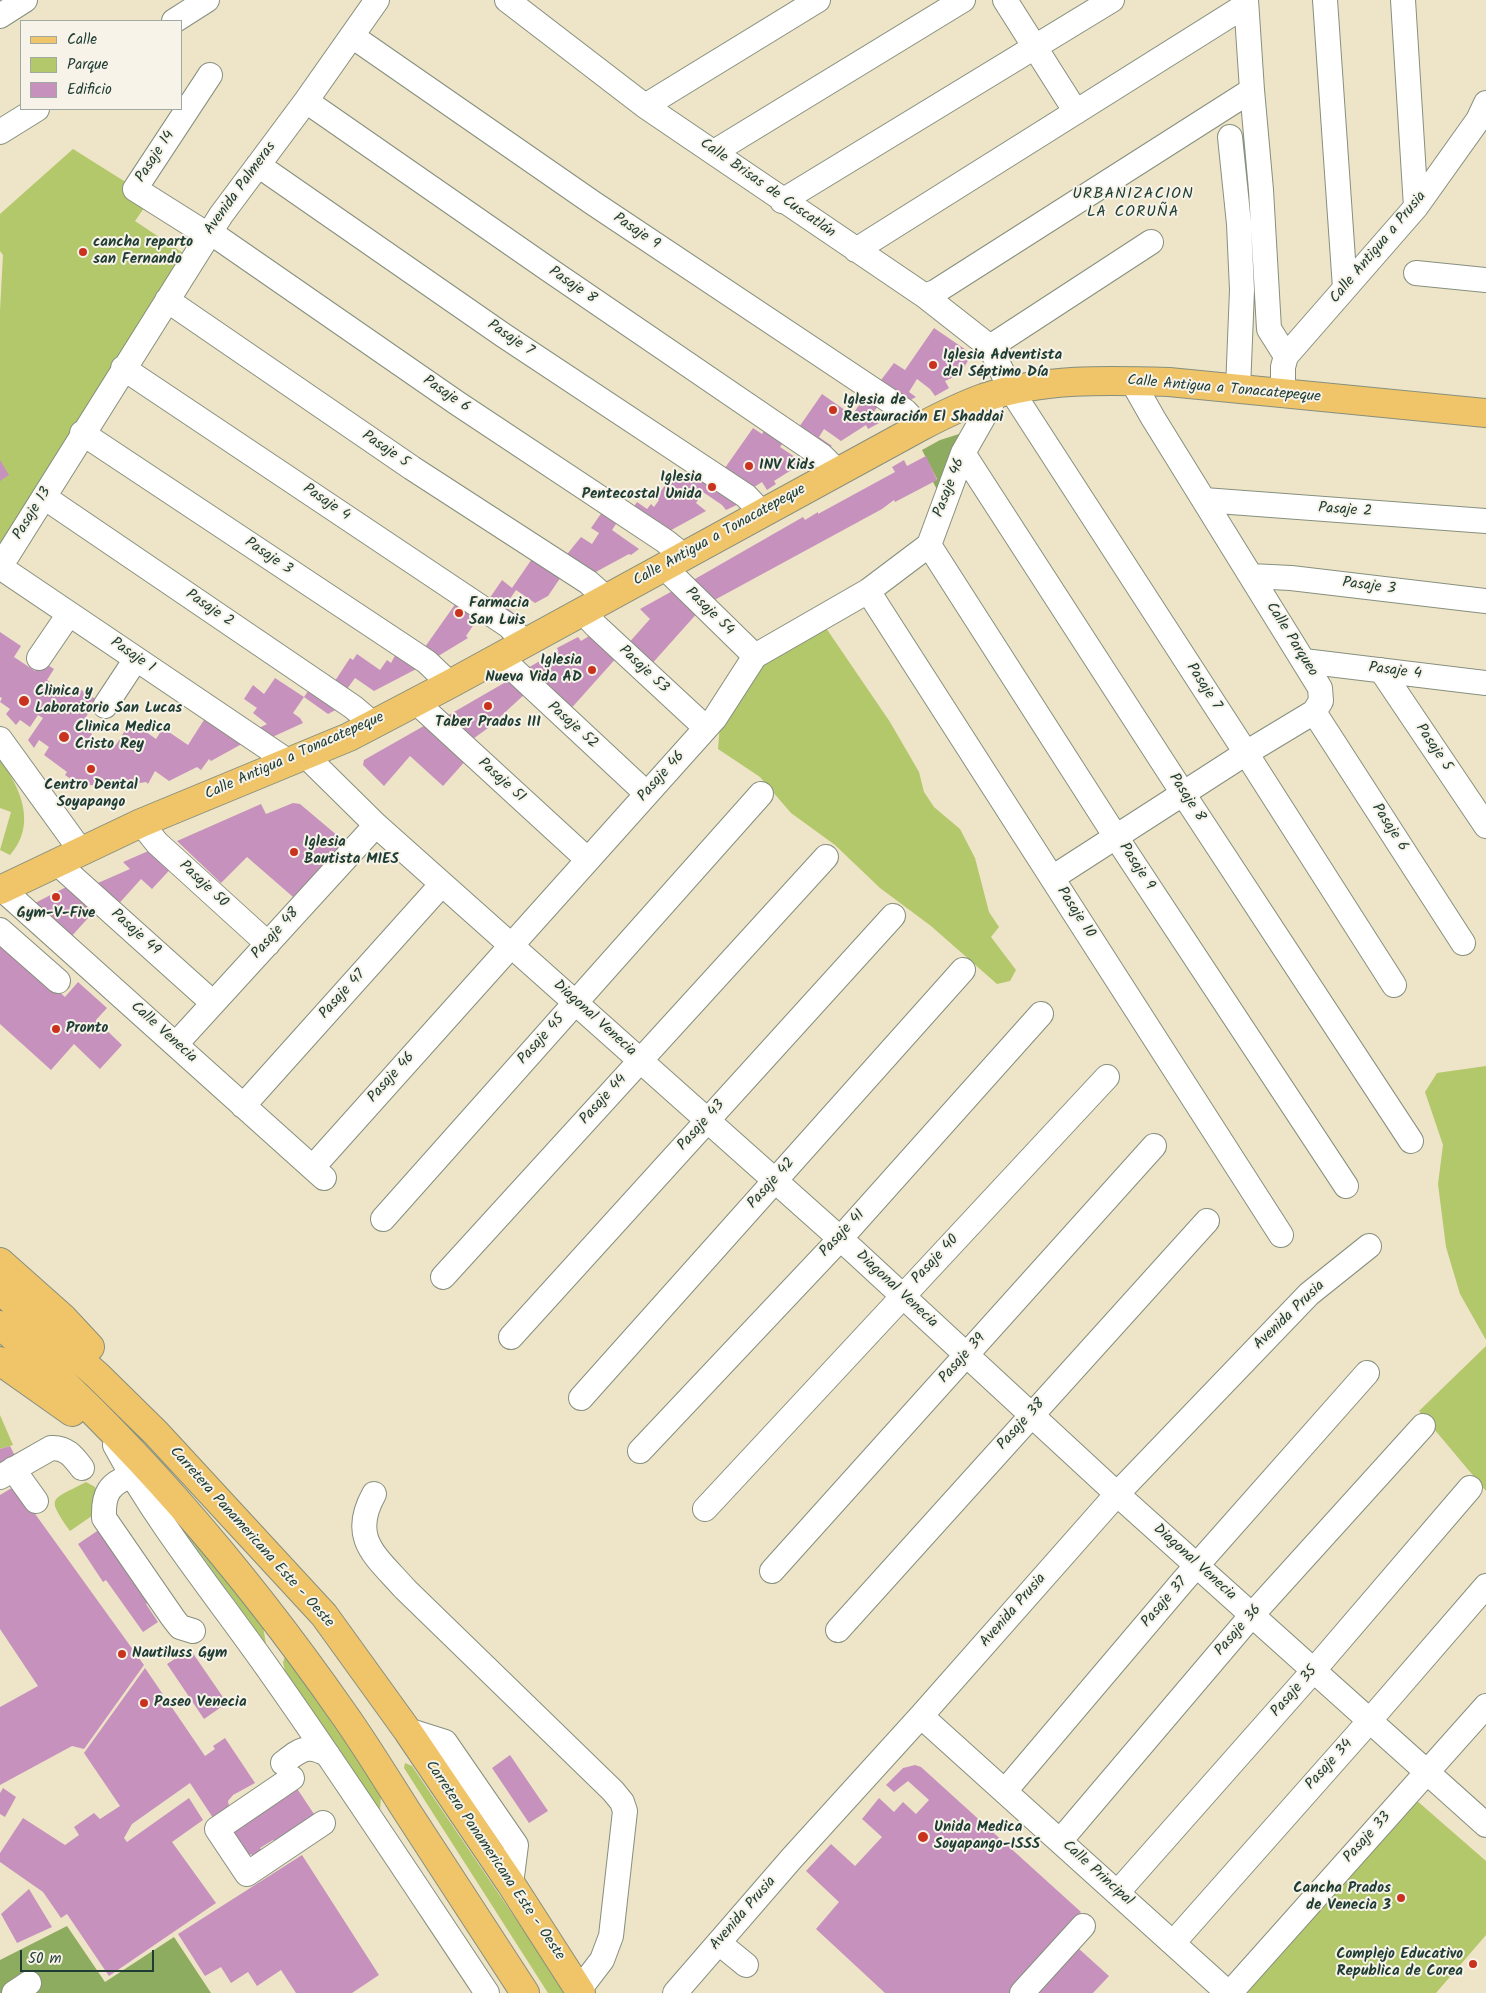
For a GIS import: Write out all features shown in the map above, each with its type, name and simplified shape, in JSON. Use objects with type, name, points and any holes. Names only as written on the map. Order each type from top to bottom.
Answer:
[{"type":"main road","name":"Calle Antigua a Tonacatepeque","points":[[1,889],[140,824],[373,724],[450,684],[605,597],[674,562],[920,427],[954,410],[1004,392],[1066,382],[1169,382],[1283,395],[1486,413]]},
{"type":"main road","points":[[0,1262],[63,1318],[119,1378],[195,1453],[290,1561],[324,1616]]},
{"type":"main road","name":"Carretera Panamericana Este - Oeste","points":[[0,1290],[97,1375],[156,1434],[324,1616],[407,1730],[511,1884],[580,1992]]},
{"type":"main road","name":"Carretera Panamericana Este - Oeste","points":[[0,1325],[85,1405],[173,1496],[228,1559],[344,1713],[525,1993]]},
{"type":"main road","points":[[0,1361],[61,1403],[115,1445],[173,1496]]},
{"type":"main road","points":[[484,1930],[495,1934],[534,1993]]},
{"type":"street","points":[[0,16],[25,0]]},
{"type":"street","points":[[176,20],[207,0]]},
{"type":"street","name":"Avenida Palmeras","points":[[66,460],[209,234],[377,0]]},
{"type":"street","name":"Calle Brisas de Cuscatlán","points":[[506,0],[645,106],[714,152],[782,201],[925,296],[990,347],[1004,392]]},
{"type":"street","points":[[645,106],[818,0]]},
{"type":"street","points":[[714,152],[963,0]]},
{"type":"street","points":[[1006,0],[1034,48],[1076,112]]},
{"type":"street","points":[[782,201],[1112,0]]},
{"type":"street","points":[[1325,0],[1345,288]]},
{"type":"street","points":[[1403,0],[1416,207]]},
{"type":"street","points":[[856,250],[1076,112],[1246,2],[1261,190],[1269,329],[1286,356],[1283,366],[1283,395]]},
{"type":"street","name":"Pasaje 9","points":[[352,36],[585,197],[905,411],[920,427]]},
{"type":"street","name":"Pasaje 14","points":[[135,188],[210,75]]},
{"type":"street","points":[[925,296],[935,292],[1252,90]]},
{"type":"street","name":"Pasaje 8","points":[[306,101],[540,264],[822,456],[837,471]]},
{"type":"street","name":"Calle Antigua a Prusia","points":[[1286,356],[1416,207],[1478,120],[1486,103]]},
{"type":"street","points":[[0,132],[35,110]]},
{"type":"street","points":[[1230,137],[1242,290],[1238,389]]},
{"type":"street","name":"Pasaje 7","points":[[258,165],[503,335],[746,496],[762,513]]},
{"type":"street","name":"Pasaje 6","points":[[135,188],[209,234],[665,541],[674,562]]},
{"type":"street","points":[[990,347],[1151,242]]},
{"type":"street","points":[[1416,273],[1486,280]]},
{"type":"street","name":"Pasaje 5","points":[[166,300],[412,468],[588,582],[605,597]]},
{"type":"street","name":"Pasaje 4","points":[[123,368],[509,626],[524,642]]},
{"type":"street","name":"Calle Parqueo","points":[[1132,381],[1320,688],[1321,701],[1314,712]]},
{"type":"street","name":"Pasaje 7","points":[[1004,392],[1246,753],[1394,985]]},
{"type":"street","name":"Pasaje 46","points":[[319,1172],[511,945],[715,718],[755,656],[868,591],[928,545],[964,454],[1004,392]]},
{"type":"street","name":"Pasaje 3","points":[[82,433],[427,662],[450,684]]},
{"type":"street","name":"Pasaje 8","points":[[964,454],[1184,795],[1411,1141]]},
{"type":"street","name":"Pasaje 13","points":[[0,567],[66,460]]},
{"type":"street","name":"Pasaje 2","points":[[44,496],[353,707],[373,724]]},
{"type":"street","name":"Pasaje 2","points":[[1204,500],[1486,521]]},
{"type":"street","name":"Pasaje 9","points":[[928,545],[1116,837],[1346,1186]]},
{"type":"street","name":"Pasaje 54","points":[[674,562],[755,656]]},
{"type":"street","name":"Pasaje 1","points":[[0,567],[136,659],[297,758]]},
{"type":"street","name":"Pasaje 3","points":[[1251,576],[1291,578],[1486,601]]},
{"type":"street","name":"Pasaje 10","points":[[868,591],[1281,1235]]},
{"type":"street","name":"Pasaje 53","points":[[582,611],[706,728]]},
{"type":"street","points":[[38,658],[69,614]]},
{"type":"street","name":"Pasaje 52","points":[[499,656],[647,794]]},
{"type":"street","points":[[105,706],[136,659]]},
{"type":"street","name":"Pasaje 4","points":[[1304,661],[1486,683]]},
{"type":"street","name":"Pasaje 5","points":[[1381,670],[1486,826]]},
{"type":"street","name":"Pasaje 51","points":[[416,702],[587,860]]},
{"type":"street","points":[[1052,878],[1184,795],[1246,753],[1314,712]]},
{"type":"street","name":"Pasaje 6","points":[[1314,712],[1464,943]]},
{"type":"street","points":[[0,739],[82,851]]},
{"type":"street","name":"Diagonal Venecia","points":[[297,758],[376,825],[840,1239],[1251,1616],[1486,1824]]},
{"type":"street","name":"Pasaje 45","points":[[383,1219],[761,794]]},
{"type":"street","name":"Pasaje 50","points":[[140,824],[157,842],[268,944]]},
{"type":"street","name":"Pasaje 48","points":[[176,1044],[376,825]]},
{"type":"street","name":"Pasaje 44","points":[[443,1277],[826,857]]},
{"type":"street","name":"Pasaje 49","points":[[57,863],[212,1003]]},
{"type":"street","name":"Pasaje 47","points":[[243,1106],[442,884]]},
{"type":"street","name":"Calle Venecia","points":[[1,889],[319,1172]]},
{"type":"street","name":"Pasaje 43","points":[[511,1338],[893,916]]},
{"type":"street","points":[[0,930],[58,982]]},
{"type":"street","name":"Pasaje 42","points":[[581,1398],[964,970]]},
{"type":"street","name":"Pasaje 41","points":[[640,1451],[840,1239],[1041,1014]]},
{"type":"street","name":"Pasaje 40","points":[[705,1509],[1107,1077]]},
{"type":"street","name":"Pasaje 39","points":[[772,1571],[1154,1146]]},
{"type":"street","name":"Pasaje 38","points":[[838,1630],[1207,1221]]},
{"type":"street","name":"Avenida Prusia","points":[[675,1993],[792,1858],[921,1716],[1117,1494],[1309,1294],[1369,1246]]},
{"type":"street","name":"Pasaje 37","points":[[1005,1791],[1197,1565],[1367,1373]]},
{"type":"street","name":"Pasaje 36","points":[[1060,1840],[1251,1616],[1423,1426]]},
{"type":"street","points":[[115,1445],[132,1476],[298,1711],[487,1993]]},
{"type":"street","points":[[36,1501],[7,1473],[51,1448],[59,1448],[74,1458],[82,1468]]},
{"type":"street","points":[[132,1476],[115,1482],[106,1496],[104,1518],[107,1525],[176,1622],[180,1627],[193,1631]]},
{"type":"street","name":"Pasaje 35","points":[[1117,1892],[1314,1670],[1470,1488]]},
{"type":"street","points":[[374,1494],[365,1512],[363,1523],[368,1544],[374,1554],[405,1589],[613,1791],[622,1802],[626,1811],[611,1936],[602,1960],[580,1992]]},
{"type":"street","name":"Pasaje 34","points":[[1173,1943],[1370,1721],[1486,1586]]},
{"type":"street","points":[[271,1672],[277,1622]]},
{"type":"street","name":"Pasaje 33","points":[[1229,1993],[1486,1706]]},
{"type":"street","points":[[283,1763],[297,1732],[299,1724],[298,1711]]},
{"type":"street","name":"Calle Principal","points":[[921,1716],[1229,1993]]},
{"type":"street","points":[[324,1823],[247,1874],[217,1830],[283,1763],[305,1748],[315,1749],[328,1755]]},
{"type":"street","points":[[385,1840],[392,1788]]},
{"type":"street","points":[[442,1926],[456,1926],[467,1930],[484,1930]]},
{"type":"street","points":[[1022,1993],[1083,1926]]},
{"type":"street","points":[[719,1944],[746,1965]]},
{"type":"green space","points":[[73,149],[151,198],[135,221],[192,259],[0,551],[0,311],[3,255],[0,251],[0,214]]},
{"type":"green space","points":[[975,429],[943,501],[933,482],[937,479],[922,450],[940,440]]},
{"type":"green space","points":[[826,628],[890,722],[919,772],[924,792],[934,807],[960,829],[975,858],[989,912],[999,927],[991,937],[1016,970],[1010,981],[997,984],[931,926],[880,888],[835,845],[791,813],[760,777],[718,749],[720,724],[749,671]]},
{"type":"green space","points":[[0,760],[20,794],[23,807],[23,831],[10,855],[0,850],[11,812],[0,808]]},
{"type":"green space","points":[[1486,1066],[1486,1340],[1460,1294],[1446,1247],[1438,1184],[1443,1145],[1425,1092],[1437,1073]]},
{"type":"green space","points":[[1486,1346],[1486,1491],[1419,1411]]},
{"type":"green space","points":[[0,1415],[13,1445],[0,1449]]},
{"type":"green space","points":[[86,1482],[95,1487],[96,1490],[92,1501],[99,1511],[70,1531],[57,1511],[56,1500]]},
{"type":"green space","points":[[169,1510],[262,1621],[266,1644]]},
{"type":"green space","points":[[287,1651],[381,1795],[380,1811],[285,1671],[283,1662]]},
{"type":"green space","points":[[405,1763],[412,1766],[566,1993],[548,1993],[404,1768]]},
{"type":"green space","name":"Cancha Prados de Venecia 3","points":[[1408,1793],[1486,1861],[1486,1935],[1436,1993],[1238,1993]]},
{"type":"green space","points":[[67,1926],[105,1982],[174,1937],[211,1993],[0,1993],[0,1960]]},
{"type":"building","points":[[934,328],[972,354],[960,374],[945,381],[949,388],[935,396],[930,389],[917,379],[909,392],[916,397],[901,405],[878,384],[894,363],[905,370]]},
{"type":"building","points":[[870,390],[883,399],[873,413],[881,422],[868,429],[866,425],[841,441],[824,429],[819,437],[832,446],[825,450],[797,430],[822,394],[852,415]]},
{"type":"building","points":[[768,424],[787,437],[780,447],[798,459],[801,464],[774,481],[776,484],[767,490],[762,482],[745,493],[720,475],[753,428],[762,434]]},
{"type":"building","points":[[926,456],[937,480],[895,502],[894,500],[882,509],[709,603],[688,583],[803,517],[805,520],[818,512],[818,514],[895,472],[892,467],[904,460],[907,466]]},
{"type":"building","points":[[0,460],[9,475],[0,481]]},
{"type":"building","points":[[698,466],[741,503],[726,510],[703,492],[696,503],[706,511],[664,534],[631,511],[637,502],[647,509],[651,504],[654,507],[659,500],[650,494],[653,490],[659,494],[674,472],[688,482]]},
{"type":"building","points":[[607,505],[622,515],[612,530],[639,549],[631,555],[629,554],[592,574],[564,558],[581,537],[592,544],[599,533],[591,528]]},
{"type":"building","points":[[536,553],[565,571],[548,596],[535,603],[516,590],[505,606],[516,615],[507,621],[487,602],[502,580],[512,588]]},
{"type":"building","points":[[676,589],[700,610],[649,667],[626,646],[650,619],[640,609]]},
{"type":"building","points":[[461,596],[483,611],[466,636],[468,638],[430,661],[420,654]]},
{"type":"building","points":[[0,632],[21,646],[14,657],[35,671],[41,661],[54,669],[47,680],[69,695],[75,686],[97,700],[80,726],[92,734],[87,741],[98,748],[105,738],[116,745],[131,721],[156,739],[163,728],[188,745],[209,712],[249,740],[211,761],[209,759],[201,770],[197,767],[169,781],[155,771],[148,784],[146,782],[117,787],[88,785],[85,789],[65,775],[67,772],[44,755],[49,747],[39,740],[34,748],[28,740],[43,718],[38,715],[30,727],[20,720],[16,725],[6,714],[10,709],[0,702],[2,698],[0,697]]},
{"type":"building","points":[[594,633],[619,655],[567,713],[526,669],[557,651],[559,653],[557,648],[578,637],[581,641]]},
{"type":"building","points":[[399,648],[424,665],[374,691],[355,678],[342,696],[331,687],[350,658],[353,660],[357,654],[380,670],[387,660],[391,663]]},
{"type":"building","points":[[275,678],[304,697],[293,713],[303,723],[268,739],[255,730],[267,724],[253,713],[257,708],[244,699],[253,685],[264,694]]},
{"type":"building","name":"Taber Prados III","points":[[511,679],[526,693],[488,728],[466,744],[440,720]]},
{"type":"building","points":[[313,684],[345,705],[328,714],[304,697]]},
{"type":"building","points":[[429,723],[468,758],[443,786],[410,756],[384,786],[363,765],[364,760]]},
{"type":"building","name":"Iglesia Bautista MIES","points":[[293,803],[300,804],[351,847],[300,903],[247,857],[221,883],[177,841],[261,804],[266,814]]},
{"type":"building","points":[[160,846],[177,862],[152,889],[141,879],[115,908],[91,886],[130,869],[123,862]]},
{"type":"building","points":[[72,884],[98,907],[70,938],[33,904]]},
{"type":"building","points":[[0,938],[65,997],[78,982],[107,1008],[96,1020],[122,1045],[100,1069],[74,1044],[51,1070],[0,1024]]},
{"type":"building","points":[[10,1446],[18,1462],[0,1472],[0,1449]]},
{"type":"building","points":[[15,1486],[144,1665],[84,1749],[72,1746],[0,1785],[0,1707],[38,1686],[0,1629],[0,1495]]},
{"type":"building","points":[[106,1525],[156,1598],[146,1604],[158,1622],[143,1632],[106,1580],[103,1582],[78,1544]]},
{"type":"building","points":[[190,1649],[227,1703],[204,1719],[167,1664]]},
{"type":"building","points":[[145,1668],[205,1756],[215,1749],[213,1746],[225,1738],[255,1783],[233,1795],[228,1801],[230,1811],[215,1821],[190,1783],[132,1824],[124,1838],[127,1842],[189,1798],[203,1820],[172,1842],[216,1903],[109,1976],[67,1914],[61,1918],[43,1892],[0,1862],[0,1853],[23,1818],[65,1845],[79,1835],[74,1827],[94,1813],[100,1819],[120,1806],[84,1753]]},
{"type":"building","points":[[510,1755],[548,1811],[529,1823],[492,1768]]},
{"type":"building","name":"Unida Medica Soyapango-ISSS","points":[[915,1765],[921,1767],[1081,1912],[1010,1993],[885,1993],[816,1929],[839,1902],[806,1871],[831,1844],[855,1866],[882,1837],[862,1819],[879,1798],[894,1812],[903,1802],[916,1814],[929,1800],[908,1781],[894,1792],[886,1785],[903,1768]]},
{"type":"building","points":[[296,1787],[314,1814],[309,1820],[275,1842],[273,1840],[260,1848],[262,1851],[253,1857],[251,1854],[246,1858],[229,1832]]},
{"type":"building","points":[[3,1788],[16,1797],[5,1817],[0,1814],[0,1793]]},
{"type":"building","points":[[302,1855],[379,1975],[352,1993],[296,1993],[281,1970],[257,1986],[248,1972],[231,1983],[221,1967],[205,1976],[178,1934]]},
{"type":"building","points":[[29,1889],[52,1927],[17,1943],[1,1914]]},
{"type":"building","points":[[1078,1948],[1109,1976],[1093,1993],[1037,1993]]},
{"type":"place","name":"cancha reparto san Fernando","points":[[83,252]]},
{"type":"place","name":"Iglesia Adventista del Séptimo Día","points":[[933,365]]},
{"type":"place","name":"Iglesia de Restauración El Shaddai","points":[[833,410]]},
{"type":"place","name":"INV Kids","points":[[749,466]]},
{"type":"place","name":"Iglesia Pentecostal Unida","points":[[712,487]]},
{"type":"place","name":"Farmacia San Luis","points":[[459,613]]},
{"type":"place","name":"Iglesia Nueva Vida AD","points":[[592,670]]},
{"type":"place","name":"Clinica y Laboratorio San Lucas","points":[[24,701]]},
{"type":"place","name":"Taber Prados III","points":[[488,706]]},
{"type":"place","name":"Clinica Medica Cristo Rey","points":[[64,737]]},
{"type":"place","name":"Centro Dental Soyapango","points":[[91,769]]},
{"type":"place","name":"Iglesia Bautista MIES","points":[[294,852]]},
{"type":"place","name":"Gym-V-Five","points":[[56,897]]},
{"type":"place","name":"Pronto","points":[[56,1029]]},
{"type":"place","name":"Nautiluss Gym","points":[[122,1654]]},
{"type":"place","name":"Paseo Venecia","points":[[144,1703]]},
{"type":"place","name":"Unida Medica Soyapango-ISSS","points":[[923,1837]]},
{"type":"place","name":"Cancha Prados de Venecia 3","points":[[1401,1898]]},
{"type":"place","name":"Complejo Educativo Republica de Corea","points":[[1473,1964]]},
{"type":"district","name":"URBANIZACION LA CORUÑA","points":[[1133,204]]}]
